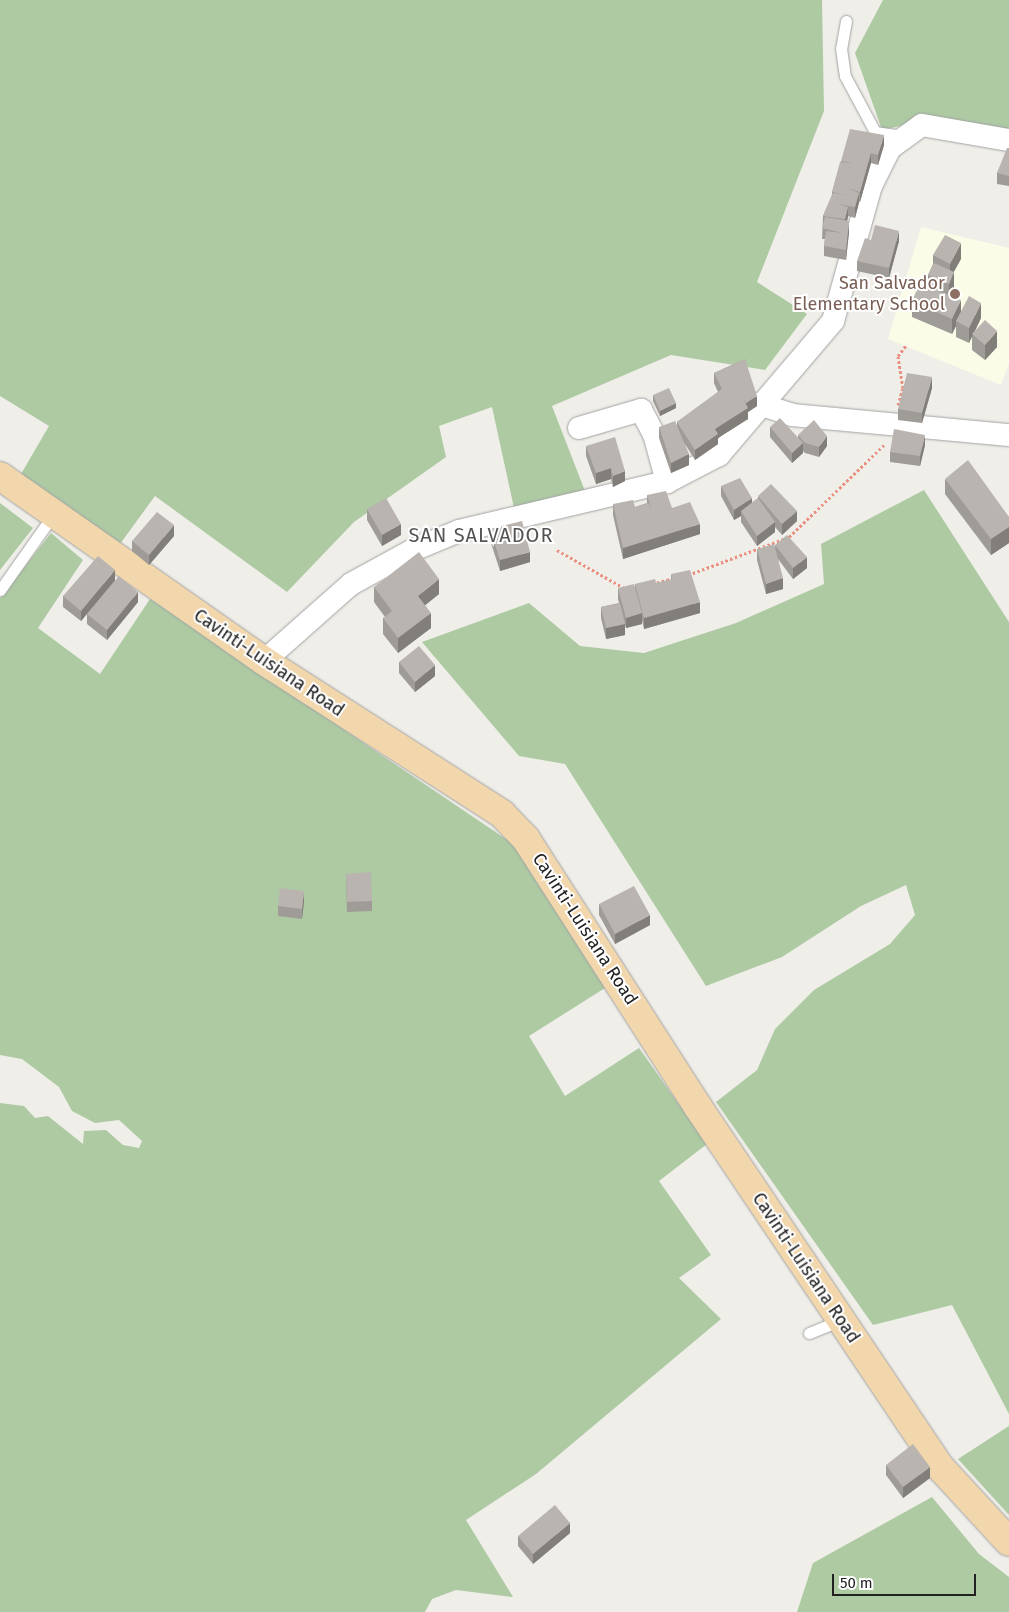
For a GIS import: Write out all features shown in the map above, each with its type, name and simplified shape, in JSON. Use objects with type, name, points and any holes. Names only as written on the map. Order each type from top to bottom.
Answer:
[{"type":"main road","name":"Cavinti-Luisiana Road","points":[[0,476],[53,515],[264,661],[502,814],[526,839],[841,1320],[941,1468],[1009,1542]]},
{"type":"street","points":[[264,661],[351,584],[413,550],[459,531],[667,482],[719,455],[759,404],[833,321],[870,186],[890,148],[922,125],[1009,140]]},
{"type":"street","points":[[759,404],[792,415],[1009,435]]},
{"type":"street","points":[[579,428],[642,410],[654,434],[667,482]]},
{"type":"lane","points":[[846,21],[841,48],[845,76],[870,126],[880,135],[907,136]]},
{"type":"lane","points":[[0,590],[53,515]]},
{"type":"lane","points":[[809,1333],[841,1320]]},
{"type":"path","points":[[645,585],[683,577],[789,537],[898,425],[903,388],[898,356],[907,344]]},
{"type":"path","points":[[557,550],[627,589],[636,587]]},
{"type":"shaded area","name":"San Salvador Elementary School","points":[[921,227],[1009,248],[1009,364],[1001,385],[888,339]]},
{"type":"green space","points":[[0,0],[822,0],[824,111],[757,282],[807,314],[765,370],[671,355],[552,406],[585,491],[514,508],[492,407],[439,426],[446,457],[354,522],[287,592],[155,496],[120,544],[21,474],[49,426],[0,396]]},
{"type":"green space","points":[[883,0],[1009,0],[1009,137],[937,118],[882,130],[855,53]]},
{"type":"green space","points":[[924,490],[1009,622],[1009,1414],[952,1305],[873,1325],[716,1102],[757,1070],[775,1029],[814,990],[890,944],[915,915],[906,885],[861,906],[782,957],[706,986],[565,764],[519,756],[422,642],[529,603],[580,646],[644,653],[736,623],[824,584],[821,544]]},
{"type":"green space","points":[[0,503],[33,528],[0,570]]},
{"type":"green space","points":[[51,533],[83,560],[38,628],[100,674],[150,599],[515,845],[605,988],[529,1036],[565,1096],[639,1048],[707,1144],[659,1181],[711,1255],[679,1278],[721,1319],[536,1474],[466,1520],[513,1597],[456,1590],[432,1599],[425,1612],[0,1612],[0,1103],[24,1106],[35,1118],[48,1116],[83,1144],[84,1131],[106,1130],[123,1145],[139,1148],[142,1141],[119,1120],[95,1123],[72,1111],[59,1087],[22,1059],[0,1055],[0,598]]},
{"type":"green space","points":[[1009,1426],[1009,1515],[958,1459]]},
{"type":"green space","points":[[932,1497],[979,1554],[1009,1577],[1009,1612],[797,1612],[813,1563]]},
{"type":"building","points":[[850,129],[884,135],[878,155],[871,153],[860,192],[847,188],[859,193],[855,207],[838,204],[848,207],[845,219],[823,216],[833,193],[846,195],[832,192],[840,162],[853,163],[841,161]]},
{"type":"building","points":[[1007,148],[1009,148],[1009,176],[997,173]]},
{"type":"building","points":[[825,217],[849,221],[846,250],[824,246],[826,231],[843,233],[822,228]]},
{"type":"building","points":[[875,225],[899,231],[889,268],[857,261],[865,238],[871,240]]},
{"type":"building","points":[[945,235],[961,243],[950,264],[933,255]]},
{"type":"building","points":[[934,263],[954,272],[949,284],[928,275]]},
{"type":"building","points":[[920,283],[961,300],[952,319],[912,301]]},
{"type":"building","points":[[969,296],[981,303],[969,328],[956,321]]},
{"type":"building","points":[[985,320],[997,331],[985,345],[972,334]]},
{"type":"building","points":[[745,359],[757,396],[746,403],[743,398],[748,408],[715,429],[718,434],[695,450],[677,422],[722,389],[714,373]]},
{"type":"building","points":[[907,373],[932,377],[922,413],[898,409]]},
{"type":"building","points":[[669,388],[676,403],[660,411],[653,395]]},
{"type":"building","points":[[780,418],[803,443],[792,453],[770,427]]},
{"type":"building","points":[[814,420],[827,436],[819,447],[805,443],[798,435]]},
{"type":"building","points":[[675,421],[689,454],[671,463],[659,427]]},
{"type":"building","points":[[894,429],[925,435],[920,456],[890,452]]},
{"type":"building","points":[[615,437],[625,471],[613,476],[611,468],[596,473],[586,446]]},
{"type":"building","points":[[968,460],[1009,517],[1009,527],[991,539],[945,479]]},
{"type":"building","points":[[740,478],[752,498],[734,510],[721,486]]},
{"type":"building","points":[[771,484],[797,511],[782,524],[758,496]]},
{"type":"building","points":[[666,491],[672,508],[690,502],[700,524],[623,548],[613,504],[633,500],[635,507],[649,503],[652,510],[647,495]]},
{"type":"building","points":[[386,498],[401,524],[382,535],[367,509]]},
{"type":"building","points":[[758,498],[775,522],[757,536],[741,511]]},
{"type":"building","points":[[157,512],[174,525],[149,555],[132,541]]},
{"type":"building","points":[[522,521],[530,552],[500,560],[490,529]]},
{"type":"building","points":[[787,535],[807,557],[793,568],[775,545]]},
{"type":"building","points":[[774,544],[783,578],[766,584],[757,549]]},
{"type":"building","points":[[419,552],[439,579],[418,596],[431,613],[398,638],[383,618],[392,611],[374,587]]},
{"type":"building","points":[[98,556],[115,570],[81,611],[63,596]]},
{"type":"building","points":[[690,570],[700,602],[644,618],[635,584],[655,579],[656,583],[672,579],[671,574]]},
{"type":"building","points":[[119,576],[138,592],[107,630],[87,614]]},
{"type":"building","points":[[634,584],[642,613],[626,618],[618,588]]},
{"type":"building","points":[[620,603],[625,624],[606,628],[601,607]]},
{"type":"building","points":[[419,646],[435,665],[415,682],[399,662]]},
{"type":"building","points":[[371,872],[372,901],[347,902],[346,874]]},
{"type":"building","points":[[634,886],[650,915],[615,934],[599,904]]},
{"type":"building","points":[[280,888],[304,891],[302,909],[278,906]]},
{"type":"building","points":[[913,1444],[930,1467],[903,1487],[886,1465]]},
{"type":"building","points":[[555,1505],[570,1523],[533,1554],[518,1536]]},
{"type":"place","name":"San Salvador Elementary School","points":[[955,294]]},
{"type":"district","name":"SAN SALVADOR","points":[[481,535]]}]
